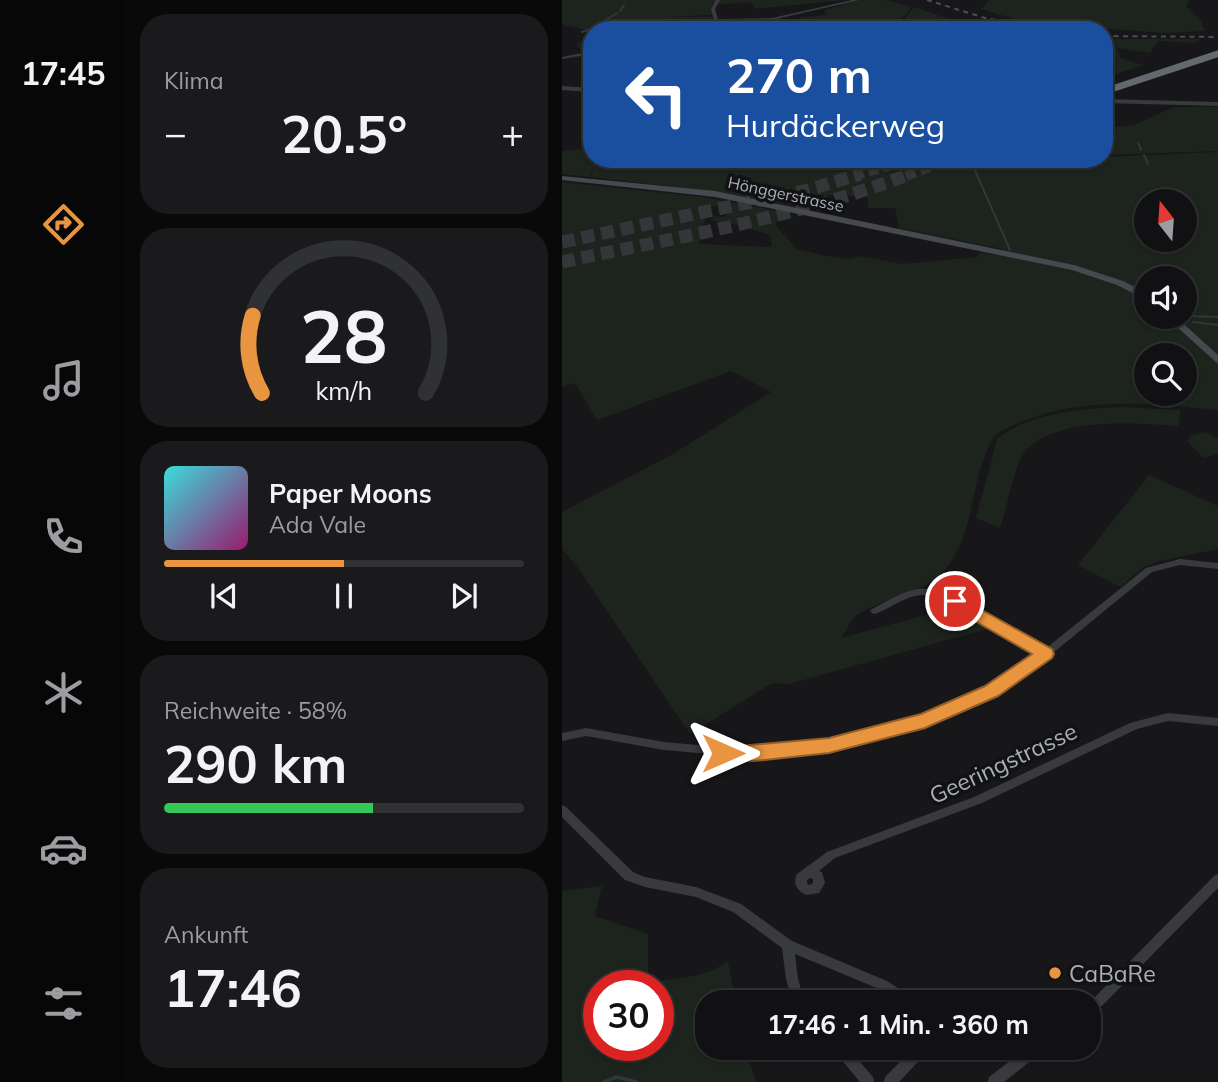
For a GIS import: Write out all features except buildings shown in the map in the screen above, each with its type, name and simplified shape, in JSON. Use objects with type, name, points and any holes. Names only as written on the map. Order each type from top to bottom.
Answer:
[{"type":"highway","points":[[1113,84],[1218,42]]},
{"type":"highway","points":[[1163,65],[1218,47]]},
{"type":"highway","points":[[1113,94],[1134,82],[1218,53]]},
{"type":"highway","points":[[1134,82],[1218,58]]},
{"type":"main road","name":"Hönggerstrasse","points":[[562,178],[715,194],[1099,275],[1134,291]]},
{"type":"main road","points":[[1184,329],[1218,362]]},
{"type":"street","points":[[718,0],[713,9],[716,20],[771,19],[858,0]]},
{"type":"street","points":[[562,58],[583,54]]},
{"type":"street","points":[[562,88],[583,89]]},
{"type":"street","points":[[1113,98],[1218,104]]},
{"type":"street","points":[[562,737],[586,732],[664,746],[754,754],[816,748],[859,739],[925,720],[968,703],[1000,686],[1045,654],[1149,570],[1180,562],[1218,566]]},
{"type":"street","points":[[875,611],[909,595],[930,592],[941,594],[1045,654]]},
{"type":"street","name":"Geeringstrasse","points":[[811,873],[831,855],[978,800],[1134,726],[1168,717],[1187,716],[1218,722]]},
{"type":"street","points":[[562,810],[629,876],[645,882],[696,892],[737,908],[788,944],[891,990]]},
{"type":"street","points":[[1101,999],[1218,879]]},
{"type":"street","points":[[788,944],[795,990]]},
{"type":"street","points":[[849,1060],[868,1082]]},
{"type":"street","points":[[890,1082],[911,1060]]},
{"type":"street","points":[[994,1082],[1022,1060]]},
{"type":"shaded area","points":[[562,0],[842,0],[755,9],[751,2],[712,5],[712,15],[667,17],[712,17],[713,21],[583,21],[583,29],[562,24]]},
{"type":"shaded area","points":[[861,0],[886,0],[912,7],[900,21],[815,21],[796,18],[826,15],[824,10]]},
{"type":"shaded area","points":[[989,0],[1189,0],[1186,6],[1201,21],[1205,31],[1164,33],[1113,29],[1113,21],[1020,21],[981,9]]},
{"type":"shaded area","points":[[914,7],[955,21],[902,21]]},
{"type":"shaded area","points":[[1113,39],[1200,39],[1195,43],[1158,41],[1150,53],[1117,48],[1120,58],[1143,65],[1113,75]]},
{"type":"shaded area","points":[[583,40],[583,52],[582,52],[576,44]]},
{"type":"shaded area","points":[[1174,107],[1218,107],[1218,151],[1113,155],[1113,127],[1134,125]]},
{"type":"shaded area","points":[[583,149],[583,168],[594,168],[590,177],[562,174],[562,151]]},
{"type":"shaded area","points":[[1218,152],[1218,410],[1178,406],[1197,406],[1197,343],[1134,343],[1134,404],[1091,405],[1042,414],[1000,432],[992,440],[985,455],[964,535],[949,565],[930,583],[856,616],[841,638],[956,607],[994,627],[789,684],[772,683],[690,734],[576,565],[562,549],[562,512],[673,454],[771,392],[731,371],[597,420],[575,383],[562,387],[562,182],[703,197],[784,212],[775,225],[797,249],[826,256],[850,259],[860,256],[902,264],[977,257],[979,253],[998,255],[1002,249],[899,228],[895,208],[868,208],[867,196],[820,195],[814,203],[798,207],[726,193],[591,177],[594,168],[1113,168],[1113,157]],"holes":[[[708,206],[732,207],[725,217],[716,216],[709,220],[770,235],[772,247],[699,244]]]},
{"type":"shaded area","points":[[1123,407],[1181,410],[1178,426],[1092,425],[1048,435],[1031,445],[1020,460],[1000,528],[976,518],[997,439],[1010,430],[1040,418],[1074,411]]},
{"type":"shaded area","points":[[1207,432],[1218,438],[1218,454],[1204,458],[1187,441],[1192,435]]},
{"type":"shaded area","points":[[1149,475],[1218,506],[1218,549],[1159,561],[1144,567],[1120,587],[1078,565]]},
{"type":"shaded area","points":[[602,886],[595,916],[648,934],[648,970],[583,970],[583,1061],[674,1061],[674,979],[698,975],[728,961],[734,990],[695,990],[695,1060],[749,1060],[756,1082],[562,1082],[562,891]]},
{"type":"waterway","points":[[620,11],[624,5]]},
{"type":"waterway","points":[[604,21],[617,13]]},
{"type":"waterway","points":[[1138,143],[1141,150]]},
{"type":"waterway","points":[[1144,155],[1148,164]]},
{"type":"waterway","points":[[974,168],[1010,250]]},
{"type":"waterway","points":[[1197,316],[1219,317]]},
{"type":"waterway","points":[[1197,322],[1219,325]]},
{"type":"waterway","points":[[604,1082],[617,1077],[636,1082]]},
{"type":"tunnel","points":[[854,176],[880,168]]},
{"type":"tunnel","points":[[906,176],[927,168]]},
{"type":"tunnel","points":[[562,242],[808,190],[860,174]]},
{"type":"tunnel","points":[[562,262],[782,214],[910,174]]},
{"type":"railway","points":[[927,0],[1002,21]]},
{"type":"railway","points":[[1113,36],[1219,37]]},
{"type":"place","name":"CaBaRe","points":[[1055,973]]},
{"type":"route","points":[[723,753],[754,754],[829,746],[925,720],[956,709],[991,691],[1045,654],[955,601]]}]
